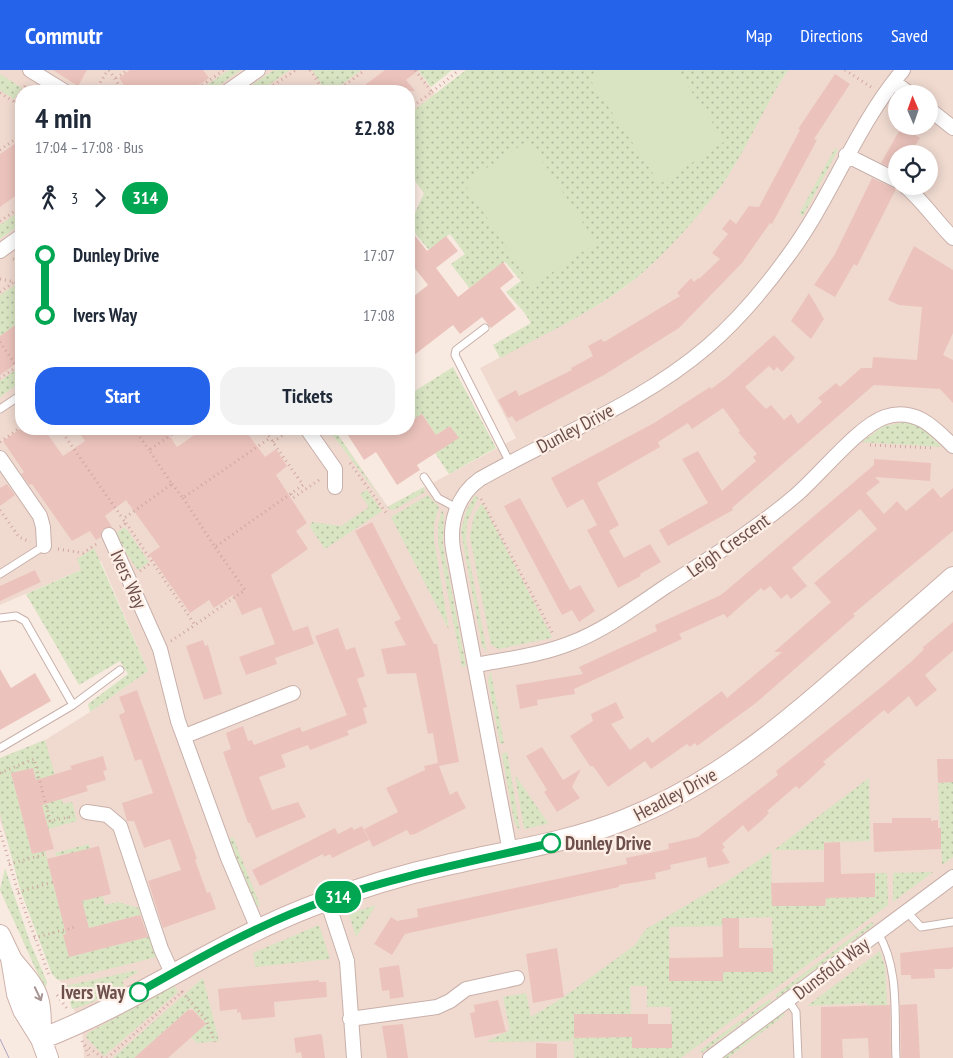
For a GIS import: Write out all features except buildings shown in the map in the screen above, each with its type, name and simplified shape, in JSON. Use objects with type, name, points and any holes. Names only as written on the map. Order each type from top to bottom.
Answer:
[{"type":"street","points":[[30,70],[54,85]]},
{"type":"street","points":[[237,85],[258,70]]},
{"type":"street","name":"Dunley Drive","points":[[510,852],[452,542],[451,530],[457,508],[472,486],[654,384],[687,362],[718,337],[757,295],[788,257],[812,219],[846,155],[884,95],[903,70]]},
{"type":"street","points":[[894,82],[898,85]]},
{"type":"street","points":[[938,116],[953,128]]},
{"type":"street","points":[[846,155],[888,176]]},
{"type":"street","points":[[917,195],[935,220],[953,238]]},
{"type":"street","points":[[0,251],[15,240]]},
{"type":"street","name":"Leigh Crescent","points":[[476,665],[559,647],[580,639],[616,619],[761,523],[809,484],[852,441],[880,419],[904,414],[915,416],[928,422],[948,447]]},
{"type":"street","points":[[311,435],[335,469],[335,486]]},
{"type":"street","points":[[0,458],[40,516],[44,546]]},
{"type":"street","name":"Ivers Way","points":[[109,535],[160,649],[174,710],[228,858],[258,929]]},
{"type":"street","name":"Headley Drive","points":[[41,1039],[82,1023],[172,973],[258,929],[327,900],[419,872],[570,838],[624,820],[717,772],[753,748],[789,720],[953,577]]},
{"type":"street","points":[[185,736],[293,693]]},
{"type":"street","points":[[88,812],[107,815],[120,826],[158,941],[172,973]]},
{"type":"street","name":"Dunsfold Way","points":[[710,1058],[953,877]]},
{"type":"street","points":[[327,900],[346,958],[350,982],[350,1019],[354,1058]]},
{"type":"street","points":[[0,935],[10,958],[34,986],[41,1002],[41,1039],[48,1058]]},
{"type":"street","points":[[350,1019],[437,1007],[450,1001],[466,989],[518,978]]},
{"type":"lane","points":[[485,328],[456,350],[455,355],[510,463]]},
{"type":"lane","points":[[0,410],[15,399]]},
{"type":"lane","points":[[424,477],[438,498],[457,508]]},
{"type":"lane","points":[[0,574],[44,546]]},
{"type":"lane","points":[[0,618],[16,616],[25,621],[73,705]]},
{"type":"lane","points":[[0,748],[73,705],[120,670]]},
{"type":"lane","points":[[907,912],[922,927],[953,922]]},
{"type":"lane","points":[[878,933],[886,947],[891,964],[896,1058]]},
{"type":"lane","points":[[788,1000],[796,1012],[798,1058]]},
{"type":"path","points":[[99,85],[109,70],[120,85]]},
{"type":"path","points":[[116,78],[128,70]]},
{"type":"path","points":[[203,85],[224,70]]},
{"type":"path","points":[[274,85],[296,70]]},
{"type":"path","points":[[310,70],[320,85]]},
{"type":"path","points":[[345,85],[365,70]]},
{"type":"path","points":[[415,70],[432,92]]},
{"type":"path","points":[[415,105],[460,70]]},
{"type":"path","points":[[845,70],[884,95]]},
{"type":"path","points":[[0,93],[15,102]]},
{"type":"path","points":[[0,150],[15,139]]},
{"type":"path","points":[[0,221],[15,211]]},
{"type":"path","points":[[0,279],[15,282]]},
{"type":"path","points":[[0,292],[15,282]]},
{"type":"path","points":[[0,342],[15,364]]},
{"type":"path","points":[[0,378],[15,368]]},
{"type":"path","points":[[0,442],[15,431]]},
{"type":"path","points":[[64,435],[195,625]]},
{"type":"path","points":[[138,435],[245,590],[160,649]]},
{"type":"path","points":[[149,450],[171,435]]},
{"type":"path","points":[[215,547],[302,485],[268,435]]},
{"type":"path","points":[[273,442],[283,435]]},
{"type":"path","points":[[182,498],[270,438]]},
{"type":"path","points":[[852,441],[861,444],[948,447]]},
{"type":"path","points":[[348,461],[387,514]]},
{"type":"path","points":[[291,494],[293,498],[335,469]]},
{"type":"path","points":[[123,518],[172,484]]},
{"type":"path","points":[[472,486],[491,516],[559,647]]},
{"type":"path","points":[[0,510],[19,537],[44,546],[83,553],[126,523]]},
{"type":"path","points":[[0,773],[34,759],[50,821],[88,812]]},
{"type":"path","points":[[0,831],[18,892],[51,980]]},
{"type":"path","points":[[9,864],[46,854]]},
{"type":"path","points":[[18,892],[53,882]]},
{"type":"path","points":[[34,938],[75,927]]},
{"type":"path","points":[[172,973],[182,992],[204,1017],[215,1042]]},
{"type":"path","points":[[54,987],[67,1007]]},
{"type":"path","points":[[107,1058],[182,992]]},
{"type":"path","points":[[90,1058],[83,1043],[103,1058]]},
{"type":"shaded area","points":[[0,70],[252,70],[231,85],[15,85],[15,236],[0,247]]},
{"type":"shaded area","points":[[263,70],[418,70],[435,94],[415,109],[415,85],[242,85]]},
{"type":"shaded area","points":[[788,70],[953,70],[953,1058],[84,1058],[82,1026],[40,940],[0,820],[0,758],[45,740],[90,712],[148,671],[101,561],[0,605],[0,255],[15,244],[15,435],[338,435],[388,507],[516,438],[480,368],[600,304],[624,288],[650,266],[704,208],[727,178],[767,104]]},
{"type":"green space","points":[[229,70],[241,70],[220,85],[207,85]]},
{"type":"green space","points":[[274,70],[290,70],[269,85],[252,85]]},
{"type":"green space","points":[[312,70],[361,70],[341,85],[322,85]]},
{"type":"green space","points":[[418,70],[452,70],[431,87]]},
{"type":"green space","points":[[466,70],[788,70],[726,179],[692,222],[664,253],[635,279],[608,299],[500,358],[493,345],[531,323],[506,292],[521,281],[505,262],[470,289],[451,264],[465,254],[450,234],[429,250],[415,233],[415,213],[424,193],[415,181],[415,109]]},
{"type":"green space","points":[[601,70],[677,70],[725,141],[660,184],[589,78]]},
{"type":"green space","points":[[0,74],[17,85],[15,85],[14,99],[0,90]]},
{"type":"green space","points":[[529,140],[596,243],[532,286],[464,183]]},
{"type":"green space","points":[[835,148],[838,150],[803,216],[799,214]]},
{"type":"green space","points":[[15,214],[15,228],[0,239],[0,225]]},
{"type":"green space","points":[[15,285],[15,325],[0,336],[0,295]]},
{"type":"green space","points":[[453,367],[496,448],[449,474],[435,453],[458,438],[450,426],[436,435],[422,414],[415,419],[415,391]]},
{"type":"green space","points":[[15,371],[15,386],[0,397],[0,381]]},
{"type":"green space","points":[[906,422],[921,427],[942,447],[862,442],[883,426]]},
{"type":"green space","points":[[333,435],[338,435],[383,501]]},
{"type":"green space","points":[[424,487],[425,492],[394,510],[387,507]]},
{"type":"green space","points":[[367,490],[382,511],[325,549],[310,527],[312,522],[341,526],[369,507],[360,494]]},
{"type":"green space","points":[[428,495],[439,507],[434,524],[434,539],[449,630],[391,517]]},
{"type":"green space","points":[[475,495],[478,498],[467,522],[466,541],[487,652],[482,646],[461,532],[466,511]]},
{"type":"green space","points":[[482,503],[551,638],[499,649],[491,645],[470,537],[474,515]]},
{"type":"green space","points":[[442,509],[444,515],[443,545],[466,666],[462,667],[438,543],[438,525]]},
{"type":"green space","points":[[125,527],[149,562],[138,570],[113,535]]},
{"type":"green space","points":[[94,548],[148,671],[90,712],[88,704],[128,674],[120,661],[79,685],[26,594],[81,570],[77,559]]},
{"type":"green space","points":[[490,672],[504,743],[500,744],[488,682]]},
{"type":"green space","points":[[45,740],[63,804],[72,802],[77,821],[48,829],[33,768],[11,773],[32,854],[45,851],[66,934],[64,935],[69,957],[152,936],[157,957],[64,980],[58,980],[52,974],[20,889],[0,813],[0,758]]},
{"type":"green space","points":[[507,752],[519,830],[514,821],[502,754]]},
{"type":"green space","points":[[515,775],[548,823],[547,824],[524,829]]},
{"type":"green space","points":[[869,778],[870,841],[824,842],[824,850],[774,850]]},
{"type":"green space","points":[[953,782],[953,857],[942,865],[938,783]]},
{"type":"green space","points":[[233,837],[260,905],[256,907],[229,839]]},
{"type":"green space","points":[[89,844],[105,905],[118,902],[142,909],[143,914],[89,928],[69,853],[56,856],[55,853]]},
{"type":"green space","points":[[771,852],[772,906],[825,906],[826,898],[875,897],[875,873],[887,873],[888,905],[681,1058],[574,1058],[573,1038],[571,1038],[571,1041],[486,1042],[510,1030],[503,997],[526,993],[531,1017],[564,997],[635,945],[646,929],[726,882]],"holes":[[[772,917],[773,972],[723,972],[723,981],[670,981],[669,927],[722,926],[739,918]],[[630,986],[647,986],[647,1007],[671,1007],[672,1047],[632,1048],[632,1037],[574,1038],[574,1014],[631,1014]]]},
{"type":"green space","points":[[5,868],[30,942],[47,982],[45,990],[0,890]]},
{"type":"green space","points":[[933,872],[893,902],[893,873]]},
{"type":"green space","points":[[376,905],[356,937],[349,914]]},
{"type":"green space","points":[[872,922],[874,925],[777,998],[775,995]]},
{"type":"green space","points":[[319,925],[330,959],[255,967],[253,953]]},
{"type":"green space","points":[[880,951],[885,967],[887,1005],[868,1006],[867,1003],[807,1006]]},
{"type":"green space","points":[[137,970],[138,972],[122,981],[125,987],[86,1005],[72,1009],[66,986]]},
{"type":"green space","points":[[203,978],[219,1041],[197,1043],[191,1037],[206,1024],[191,1007],[134,1058],[113,1058]]},
{"type":"green space","points":[[174,985],[178,992],[104,1056],[86,1037],[88,1033]]},
{"type":"green space","points":[[770,999],[772,1001],[702,1053],[700,1050]]},
{"type":"green space","points":[[783,1012],[785,1015],[728,1058],[722,1058]]},
{"type":"tram line","points":[[0,1039],[9,1058]]},
{"type":"bus line","name":"314","points":[[139,992],[205,955],[308,907],[388,881],[448,865],[551,843]]},
{"type":"place","name":"Dunley Drive","points":[[551,843]]},
{"type":"place","name":"Ivers Way","points":[[139,992]]}]
